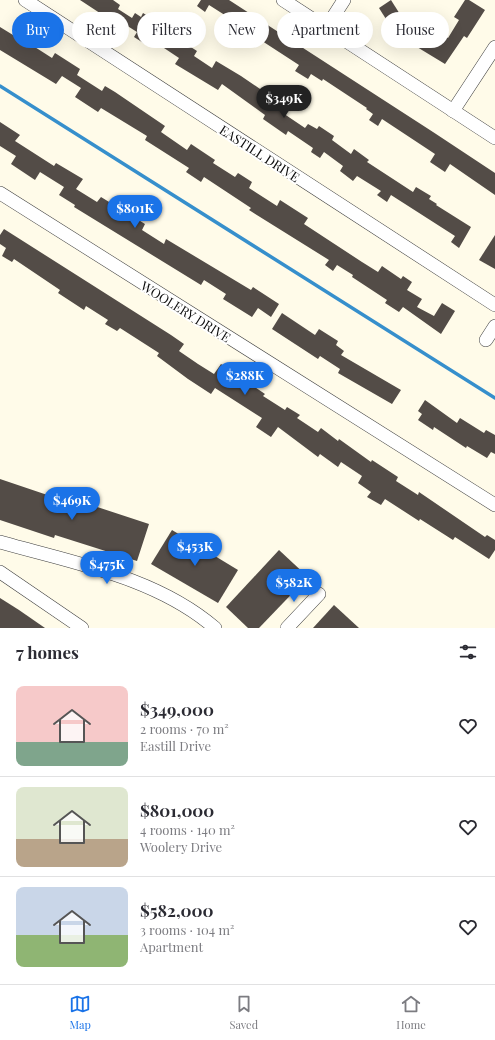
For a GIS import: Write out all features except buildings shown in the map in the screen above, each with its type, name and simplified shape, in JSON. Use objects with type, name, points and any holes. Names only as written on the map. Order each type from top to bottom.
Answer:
[{"type":"street","name":"EASTILL DRIVE","points":[[25,0],[495,305]]},
{"type":"street","points":[[283,0],[301,12]]},
{"type":"street","points":[[336,12],[344,0]]},
{"type":"street","points":[[453,111],[495,47]]},
{"type":"street","points":[[357,48],[495,138]]},
{"type":"street","name":"WOOLERY DRIVE","points":[[0,193],[495,505]]},
{"type":"street","points":[[486,340],[495,326]]},
{"type":"street","points":[[0,542],[130,579],[192,609],[215,628]]},
{"type":"street","points":[[0,572],[82,628]]},
{"type":"street","points":[[287,628],[319,594]]},
{"type":"waterway","points":[[0,86],[495,398]]}]
